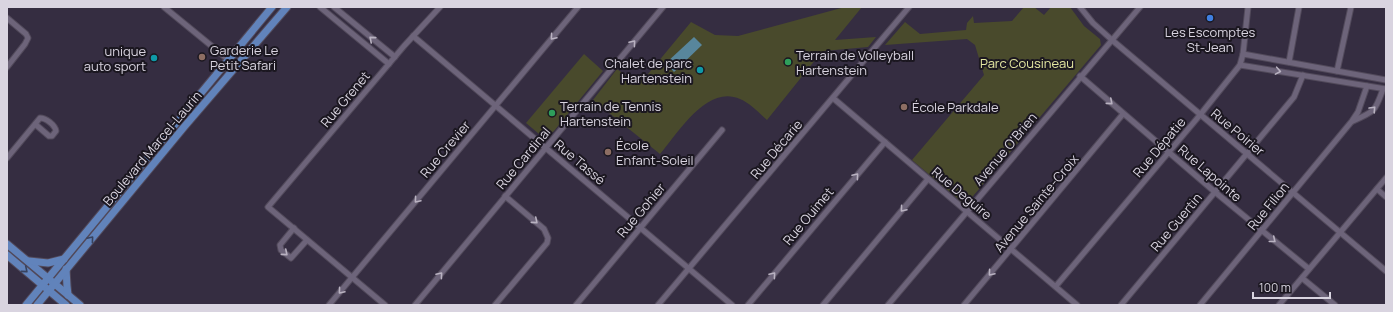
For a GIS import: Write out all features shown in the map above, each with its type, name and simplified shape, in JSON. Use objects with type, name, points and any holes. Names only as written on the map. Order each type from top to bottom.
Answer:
[{"type":"main road","name":"Boulevard Marcel-Laurin","points":[[37,305],[287,7]]},
{"type":"main road","name":"Boulevard Marcel-Laurin","points":[[26,305],[269,9]]},
{"type":"main road","points":[[7,244],[80,305]]},
{"type":"main road","points":[[7,255],[66,305]]},
{"type":"main road","points":[[28,261],[48,264],[64,259]]},
{"type":"main road","points":[[66,269],[68,296]]},
{"type":"street","points":[[164,7],[236,66]]},
{"type":"street","points":[[320,7],[388,64]]},
{"type":"street","points":[[334,7],[395,57]]},
{"type":"street","name":"Rue Grenet","points":[[294,228],[268,207],[388,64],[440,7]]},
{"type":"street","name":"Rue Crevier","points":[[329,305],[578,7]]},
{"type":"street","name":"Rue Cardinal","points":[[415,305],[663,7]]},
{"type":"street","name":"Rue Décarie","points":[[658,305],[909,7]]},
{"type":"street","name":"Rue Poirier","points":[[1080,7],[1093,23],[1112,40],[1386,271]]},
{"type":"street","name":"Avenue O'Brien","points":[[888,305],[1080,76],[1140,7]]},
{"type":"street","name":"Rue Dépatie","points":[[1056,286],[1200,115],[1240,65],[1243,54],[1248,7]]},
{"type":"street","points":[[1289,62],[1299,7]]},
{"type":"street","points":[[1337,71],[1351,7]]},
{"type":"street","points":[[7,18],[24,32],[28,38],[7,67]]},
{"type":"street","name":"Rue Tassé","points":[[413,36],[732,305]]},
{"type":"street","points":[[1243,54],[1386,80]]},
{"type":"street","points":[[1240,65],[1385,89]]},
{"type":"street","name":"Rue Guertin","points":[[1121,305],[1294,97],[1302,75]]},
{"type":"street","name":"Rue Lapointe","points":[[1080,76],[1215,192],[1309,269]]},
{"type":"street","points":[[1377,78],[1386,76]]},
{"type":"street","name":"Rue Filion","points":[[1200,305],[1352,122],[1358,112],[1367,86]]},
{"type":"street","name":"Rue Filion","points":[[1352,122],[1369,114],[1376,108],[1385,89]]},
{"type":"street","name":"Rue Deguire","points":[[833,98],[1077,305]]},
{"type":"street","name":"Avenue Sainte-Croix","points":[[964,305],[1124,114]]},
{"type":"street","points":[[7,158],[35,124]]},
{"type":"street","name":"Rue Gohier","points":[[576,305],[722,130]]},
{"type":"street","name":"Rue Ouimet","points":[[748,305],[885,142]]},
{"type":"street","points":[[1279,305],[1386,178]]},
{"type":"street","points":[[823,305],[928,179]]},
{"type":"street","points":[[1377,189],[1386,197]]},
{"type":"street","points":[[495,305],[547,243],[548,238],[544,229],[505,196]]},
{"type":"street","points":[[307,240],[291,258],[280,250],[280,245],[294,228],[385,305]]},
{"type":"street","points":[[1302,278],[1335,305]]},
{"type":"green space","points":[[845,7],[862,7],[835,40],[876,37],[868,47],[824,51],[767,120],[751,106],[740,99],[728,96],[716,98],[705,104],[694,113],[660,154],[593,100],[617,69],[632,80],[643,80],[691,22],[715,35],[738,36]]},
{"type":"green space","name":"Parc Cousineau","points":[[1024,7],[1034,7],[1044,15],[1051,7],[1070,7],[1084,26],[1100,39],[1101,45],[968,202],[964,204],[912,160],[984,75],[975,45],[967,39],[885,45],[905,22],[920,34],[966,30],[967,23],[973,16],[974,23],[1012,21]]},
{"type":"green space","points":[[584,54],[603,71],[554,131],[545,139],[526,123]]},
{"type":"water","points":[[694,37],[702,45],[674,72],[666,63]]},
{"type":"place","name":"Les Escomptes St-Jean","points":[[1210,18]]},
{"type":"place","name":"Garderie Le Petit Safari","points":[[202,57]]},
{"type":"place","name":"unique auto sport","points":[[154,58]]},
{"type":"place","name":"Terrain de Volleyball Hartenstein","points":[[788,62]]},
{"type":"place","name":"Chalet de parc Hartenstein","points":[[700,70]]},
{"type":"place","name":"École Parkdale","points":[[904,107]]},
{"type":"place","name":"Terrain de Tennis Hartenstein","points":[[552,113]]},
{"type":"place","name":"École Enfant-Soleil","points":[[608,152]]}]
